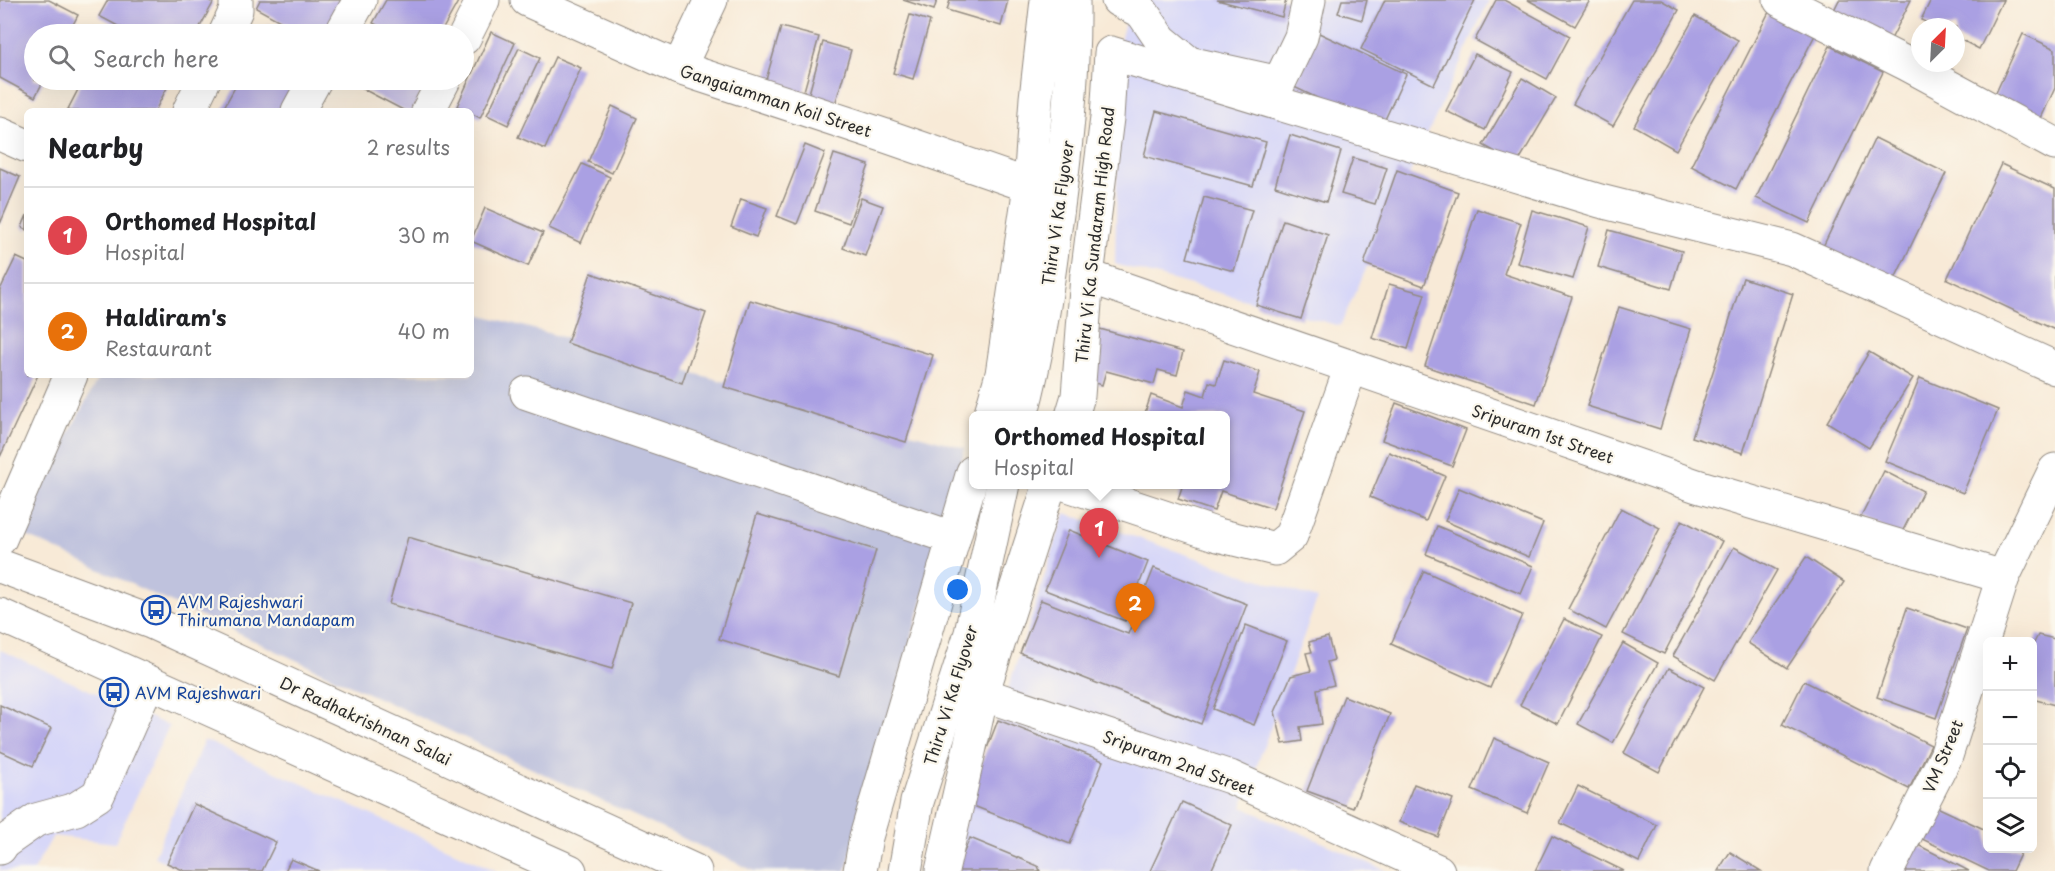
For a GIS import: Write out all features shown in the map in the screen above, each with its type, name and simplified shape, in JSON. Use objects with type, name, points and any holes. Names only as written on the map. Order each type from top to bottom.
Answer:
[{"type":"street","points":[[230,24],[236,10],[236,0]]},
{"type":"street","points":[[347,24],[360,0]]},
{"type":"street","points":[[471,24],[483,0]]},
{"type":"street","name":"Gangaiamman Koil Street","points":[[527,0],[679,68],[1030,186]]},
{"type":"street","points":[[679,68],[711,0]]},
{"type":"street","points":[[991,411],[1002,375],[1030,186],[1036,98],[1047,0]]},
{"type":"street","name":"Thiru Vi Ka Flyover","points":[[1022,411],[1043,313],[1064,168],[1073,43],[1073,0]]},
{"type":"street","name":"Thiru Vi Ka Flyover","points":[[1073,43],[1092,0]]},
{"type":"street","points":[[1118,0],[1142,12],[1161,40],[1189,63],[1279,83],[1301,37],[1309,0]]},
{"type":"street","points":[[1780,0],[1907,64],[2055,144]]},
{"type":"street","name":"Thiru Vi Ka Sundaram High Road","points":[[1074,411],[1078,396],[1087,276],[1107,118],[1111,53],[1600,201],[1792,249],[2055,368]]},
{"type":"street","points":[[190,108],[199,90]]},
{"type":"street","points":[[300,108],[310,90]]},
{"type":"street","points":[[430,108],[439,90]]},
{"type":"street","points":[[0,134],[24,145]]},
{"type":"street","name":"Sripuram 1st Street","points":[[1087,276],[1697,486],[2003,577]]},
{"type":"street","points":[[1080,489],[1218,535],[1275,549],[1291,536],[1351,368]]},
{"type":"street","points":[[0,539],[70,378]]},
{"type":"street","points":[[527,393],[954,538]]},
{"type":"street","name":"VM Street","points":[[1887,871],[1946,756],[2003,577],[2055,470]]},
{"type":"street","points":[[860,871],[866,837],[969,486]]},
{"type":"street","name":"Thiru Vi Ka Flyover","points":[[905,871],[917,802],[971,633],[1002,489]]},
{"type":"street","points":[[942,871],[982,694],[1048,489]]},
{"type":"street","name":"Dr Radhakrishnan Salai","points":[[0,566],[151,622],[695,871]]},
{"type":"street","points":[[0,615],[570,871]]},
{"type":"street","points":[[0,848],[3,843],[36,820],[76,809],[98,795],[148,682]]},
{"type":"street","name":"Sripuram 2nd Street","points":[[982,694],[1230,777],[1438,871]]},
{"type":"shaded area","points":[[1131,0],[1489,0],[1340,326],[1115,264],[1120,41]]},
{"type":"shaded area","points":[[474,313],[965,448],[846,871],[754,871],[16,531],[98,378],[474,378]]},
{"type":"shaded area","points":[[1065,513],[1317,599],[1242,807],[1387,871],[959,871],[961,834]]},
{"type":"shaded area","points":[[0,650],[169,726],[115,843],[53,836],[33,871],[0,871]]},
{"type":"shaded area","points":[[204,740],[497,871],[185,871],[154,857]]},
{"type":"building","points":[[0,0],[49,0],[78,15],[73,24],[24,24],[24,90],[39,90],[35,97],[0,78]]},
{"type":"building","points":[[108,0],[208,0],[213,3],[201,24],[114,24],[99,16]]},
{"type":"building","points":[[260,0],[352,0],[339,24],[286,24],[256,8]]},
{"type":"building","points":[[386,0],[459,0],[446,24],[373,23]]},
{"type":"building","points":[[903,0],[937,0],[934,10]]},
{"type":"building","points":[[950,0],[1008,0],[1001,26],[947,10]]},
{"type":"building","points":[[1217,0],[1286,0],[1282,17]]},
{"type":"building","points":[[1342,0],[1367,0],[1362,20],[1338,13]]},
{"type":"building","points":[[1385,0],[1475,0],[1434,85],[1361,49]]},
{"type":"building","points":[[1496,0],[1504,0],[1570,36],[1547,79],[1475,40]]},
{"type":"building","points":[[1528,0],[1590,0],[1575,26]]},
{"type":"building","points":[[1632,0],[1661,0],[1679,10],[1613,126],[1573,104]]},
{"type":"building","points":[[1839,0],[1911,0],[1887,47],[1830,18]]},
{"type":"building","points":[[1931,0],[2003,0],[1979,49],[1965,42],[1965,18],[1922,18]]},
{"type":"building","points":[[1771,8],[1817,31],[1736,189],[1691,166]]},
{"type":"building","points":[[910,15],[930,21],[913,79],[893,73]]},
{"type":"building","points":[[1695,16],[1738,40],[1676,150],[1634,126]]},
{"type":"building","points":[[781,27],[819,37],[802,98],[764,87]]},
{"type":"building","points":[[491,32],[515,43],[480,118],[474,115],[474,108],[457,106],[464,90],[474,90],[474,69]]},
{"type":"building","points":[[1319,33],[1406,74],[1381,128],[1294,87]]},
{"type":"building","points":[[2023,34],[2055,49],[2055,88],[2041,118],[1994,97]]},
{"type":"building","points":[[823,42],[851,50],[834,108],[807,101]]},
{"type":"building","points":[[1830,46],[1883,72],[1809,223],[1756,198]]},
{"type":"building","points":[[519,48],[540,58],[508,125],[487,115]]},
{"type":"building","points":[[1475,54],[1513,72],[1485,130],[1446,111]]},
{"type":"building","points":[[555,57],[581,68],[545,149],[518,137]]},
{"type":"building","points":[[1522,78],[1556,98],[1517,164],[1483,145]]},
{"type":"building","points":[[78,90],[166,90],[157,108],[69,108]]},
{"type":"building","points":[[234,90],[301,90],[291,108],[224,108]]},
{"type":"building","points":[[365,90],[423,90],[414,108],[399,108]]},
{"type":"building","points":[[612,106],[637,118],[612,173],[588,162]]},
{"type":"building","points":[[1156,111],[1266,142],[1253,186],[1144,156]]},
{"type":"building","points":[[1290,135],[1341,151],[1326,202],[1275,186]]},
{"type":"building","points":[[1875,138],[1946,173],[1891,287],[1820,253]]},
{"type":"building","points":[[805,145],[825,153],[797,224],[777,216]]},
{"type":"building","points":[[834,154],[869,165],[849,223],[815,211]]},
{"type":"building","points":[[1353,158],[1387,168],[1375,204],[1341,194]]},
{"type":"building","points":[[582,164],[610,177],[581,243],[549,228]]},
{"type":"building","points":[[2001,164],[2055,189],[2055,330],[1947,279]]},
{"type":"building","points":[[0,168],[20,177],[0,224]]},
{"type":"building","points":[[1397,170],[1458,192],[1424,286],[1364,264]]},
{"type":"building","points":[[1204,197],[1252,210],[1234,271],[1187,258]]},
{"type":"building","points":[[861,198],[883,206],[865,256],[843,248]]},
{"type":"building","points":[[741,199],[767,208],[756,237],[731,227]]},
{"type":"building","points":[[485,208],[543,233],[528,266],[474,242],[474,234]]},
{"type":"building","points":[[1477,209],[1521,223],[1504,274],[1572,297],[1536,404],[1425,366]]},
{"type":"building","points":[[1532,210],[1589,227],[1573,279],[1517,263]]},
{"type":"building","points":[[1283,220],[1328,235],[1301,319],[1256,305]]},
{"type":"building","points":[[1609,230],[1682,251],[1671,289],[1598,267]]},
{"type":"building","points":[[16,257],[24,261],[24,378],[37,378],[0,457],[0,290]]},
{"type":"building","points":[[591,273],[706,313],[682,383],[567,343]]},
{"type":"building","points":[[1743,278],[1793,294],[1743,453],[1692,437]]},
{"type":"building","points":[[1389,284],[1425,294],[1408,349],[1372,338]]},
{"type":"building","points":[[750,300],[933,355],[906,442],[724,387]]},
{"type":"building","points":[[1619,307],[1691,329],[1660,429],[1587,406]]},
{"type":"building","points":[[1100,329],[1183,352],[1177,375],[1158,370],[1154,384],[1106,371],[1102,385],[1086,380]]},
{"type":"building","points":[[1869,352],[1913,378],[1869,448],[1827,422]]},
{"type":"building","points":[[1224,360],[1260,372],[1253,394],[1305,411],[1273,508],[1221,491],[1214,511],[1178,499],[1181,489],[1230,489],[1230,411],[1146,411],[1151,395],[1183,407],[1188,390],[1205,396],[1209,382],[1216,384]]},
{"type":"building","points":[[1920,378],[1998,410],[1963,493],[1885,461]]},
{"type":"building","points":[[1396,403],[1466,430],[1452,466],[1382,440]]},
{"type":"building","points":[[1389,452],[1445,476],[1426,521],[1370,497]]},
{"type":"building","points":[[1884,471],[1923,491],[1900,536],[1861,517]]},
{"type":"building","points":[[1459,488],[1543,523],[1529,557],[1445,521]]},
{"type":"building","points":[[1621,508],[1660,528],[1606,629],[1568,609]]},
{"type":"building","points":[[757,514],[876,550],[839,676],[719,639]]},
{"type":"building","points":[[1682,520],[1722,541],[1664,654],[1623,634]]},
{"type":"building","points":[[1437,526],[1533,566],[1521,594],[1426,554]]},
{"type":"building","points":[[1069,530],[1148,562],[1125,621],[1045,590]]},
{"type":"building","points":[[408,537],[631,603],[612,669],[389,604]]},
{"type":"building","points":[[1734,547],[1777,570],[1715,680],[1673,656]]},
{"type":"building","points":[[1806,557],[1844,582],[1787,668],[1748,643]]},
{"type":"building","points":[[1154,568],[1247,604],[1201,724],[1020,653],[1041,600],[1128,634]]},
{"type":"building","points":[[1424,571],[1522,615],[1490,688],[1391,644]]},
{"type":"building","points":[[1907,608],[1967,629],[1936,718],[1877,697]]},
{"type":"building","points":[[1564,619],[1602,637],[1558,724],[1520,705]]},
{"type":"building","points":[[1246,625],[1287,641],[1254,725],[1213,709]]},
{"type":"building","points":[[2038,635],[2055,639],[2055,705],[2037,700]]},
{"type":"building","points":[[1328,637],[1334,660],[1327,662],[1334,685],[1317,689],[1322,724],[1300,727],[1302,741],[1283,744],[1275,712],[1291,676],[1311,671],[1306,653],[1312,652],[1309,642]]},
{"type":"building","points":[[1623,643],[1658,663],[1613,743],[1578,724]]},
{"type":"building","points":[[1669,668],[1704,687],[1659,772],[1624,753]]},
{"type":"building","points":[[1804,681],[1931,745],[1909,789],[1782,725]]},
{"type":"building","points":[[1344,696],[1390,714],[1353,808],[1307,791]]},
{"type":"building","points":[[0,705],[51,728],[33,766],[0,751]]},
{"type":"building","points":[[998,720],[1103,761],[1070,844],[966,803]]},
{"type":"building","points":[[1494,738],[1549,762],[1527,813],[1472,790]]},
{"type":"building","points":[[1414,784],[1453,799],[1438,837],[1399,822]]},
{"type":"building","points":[[1578,786],[1657,825],[1639,862],[1560,823]]},
{"type":"building","points":[[1182,802],[1232,825],[1211,871],[1150,871]]},
{"type":"building","points":[[194,804],[276,842],[262,871],[185,871],[167,863]]},
{"type":"building","points":[[1937,807],[1983,829],[1983,853],[2021,853],[2012,871],[1989,871],[1922,839]]},
{"type":"building","points":[[1552,836],[1624,871],[1535,871]]},
{"type":"building","points":[[970,838],[1038,866],[1040,871],[958,871]]},
{"type":"building","points":[[1916,844],[1969,871],[1903,871]]},
{"type":"building","points":[[1730,852],[1761,871],[1718,871]]},
{"type":"building","points":[[291,859],[319,871],[285,871]]},
{"type":"place","name":"Orthomed Hospital","points":[[1099,558]]},
{"type":"place","name":"AVM Rajeshwari Thirumana Mandapam","points":[[156,610]]},
{"type":"place","name":"Haldiram's","points":[[1135,633]]},
{"type":"place","name":"AVM Rajeshwari","points":[[114,692]]}]
